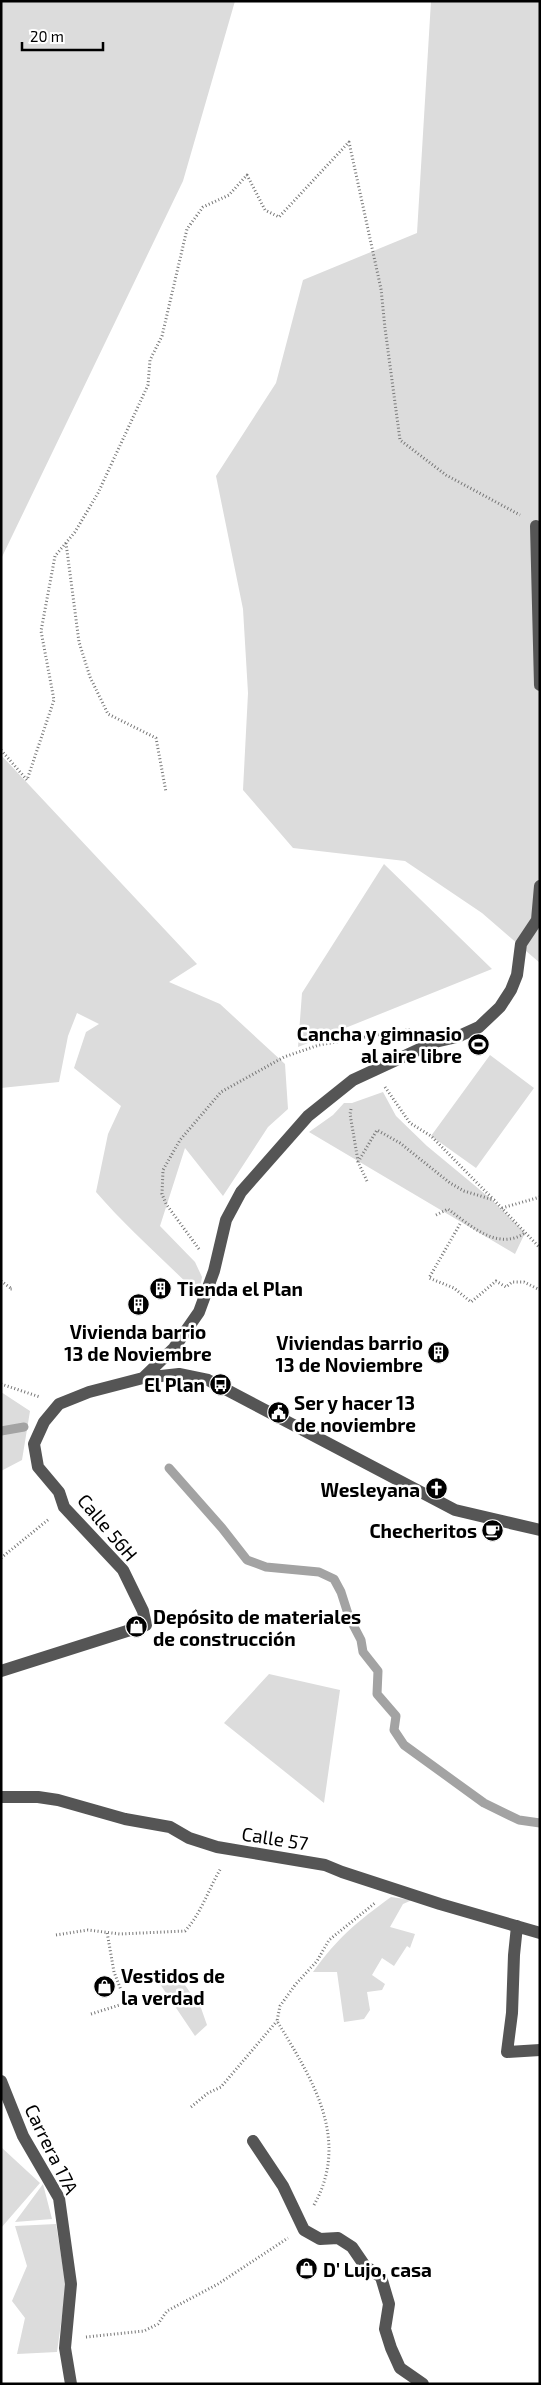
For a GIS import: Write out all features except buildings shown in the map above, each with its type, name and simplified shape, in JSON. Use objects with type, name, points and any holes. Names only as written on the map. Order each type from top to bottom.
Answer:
[{"type":"street","points":[[536,526],[540,685]]},
{"type":"street","points":[[143,1378],[174,1348],[200,1312],[214,1272],[226,1220],[241,1192],[308,1116],[353,1080],[434,1042],[465,1034],[479,1027],[500,1008],[511,990],[517,975],[521,944],[537,920],[540,886]]},
{"type":"street","name":"Calle 56H","points":[[1,1671],[146,1625],[143,1611],[123,1570],[64,1506],[59,1492],[38,1467],[34,1444],[44,1422],[59,1404],[89,1392],[143,1378],[179,1374],[208,1380],[456,1510],[540,1530]]},
{"type":"street","name":"Calle 57","points":[[1,1797],[38,1797],[58,1800],[125,1819],[170,1828],[189,1838],[217,1847],[325,1864],[394,1889],[540,1933]]},
{"type":"street","points":[[517,1926],[512,2013],[507,2052],[540,2050]]},
{"type":"street","name":"Carrera 17A","points":[[1,2081],[23,2136],[59,2198],[71,2284],[65,2348],[71,2384]]},
{"type":"street","points":[[253,2141],[283,2186],[302,2226],[320,2239],[338,2238],[352,2247],[365,2266],[381,2277],[389,2304],[385,2329],[391,2348],[400,2368],[423,2384]]},
{"type":"path","points":[[1,750],[27,780],[54,700],[41,631],[55,556],[75,532],[98,493],[148,385],[150,360],[162,336],[187,229],[203,207],[229,196],[247,175],[266,210],[279,218],[349,142],[381,289],[400,440],[446,475],[507,506],[536,526]]},
{"type":"path","points":[[66,542],[79,642],[90,677],[108,714],[156,738],[166,792]]},
{"type":"path","points":[[214,1272],[187,1231],[166,1204],[162,1194],[163,1170],[180,1140],[221,1092],[284,1057],[319,1045],[414,1028]]},
{"type":"path","points":[[375,1089],[384,1085],[410,1123],[431,1136],[540,1248]]},
{"type":"path","points":[[352,1103],[350,1114],[358,1162],[367,1180]]},
{"type":"path","points":[[358,1162],[377,1130],[400,1143],[450,1184],[494,1200]]},
{"type":"path","points":[[502,1208],[540,1197]]},
{"type":"path","points":[[436,1216],[448,1209],[489,1237],[503,1241],[516,1239],[525,1233]]},
{"type":"path","points":[[460,1224],[428,1278],[454,1288],[471,1302],[496,1281],[506,1287],[512,1282],[524,1282],[540,1290]]},
{"type":"path","points":[[1,1281],[12,1288],[10,1289]]},
{"type":"path","points":[[1,1384],[59,1404]]},
{"type":"path","points":[[1,1558],[64,1506]]},
{"type":"path","points":[[56,1935],[88,1930],[120,1934],[185,1931],[193,1923],[222,1865]]},
{"type":"path","points":[[191,2107],[208,2093],[221,2086],[277,2021],[280,2006],[295,1985],[317,1961],[329,1940],[341,1928],[394,1889]]},
{"type":"path","points":[[91,2014],[126,2003],[114,1972],[107,1932]]},
{"type":"path","points":[[66,2330],[70,2338],[144,2330],[158,2324],[167,2311],[211,2288],[302,2226],[324,2186],[330,2158],[329,2129],[307,2072],[277,2021]]},
{"type":"shaded area","points":[[1,1],[235,1],[183,181],[1,559]]},
{"type":"shaded area","points":[[431,1],[540,1],[540,963],[482,913],[405,861],[293,848],[243,790],[248,693],[243,609],[216,476],[276,383],[303,280],[417,233]]},
{"type":"shaded area","points":[[1,755],[197,964],[169,982],[220,1004],[285,1064],[288,1109],[268,1127],[223,1196],[185,1148],[160,1226],[195,1262],[202,1277],[199,1295],[96,1192],[108,1134],[121,1106],[74,1068],[86,1032],[99,1024],[77,1013],[68,1036],[59,1082],[1,1088]]},
{"type":"shaded area","points":[[384,864],[492,969],[298,1047],[302,993]]},
{"type":"shaded area","points":[[490,1055],[534,1088],[476,1168],[431,1136]]},
{"type":"shaded area","points":[[383,1092],[396,1116],[427,1146],[491,1199],[525,1233],[515,1254],[309,1132],[333,1115],[344,1103],[352,1103]]},
{"type":"shaded area","points":[[1,1392],[30,1411],[22,1460],[1,1471]]},
{"type":"shaded area","points":[[269,1674],[340,1690],[324,1803],[224,1723]]},
{"type":"shaded area","points":[[391,1897],[412,1900],[403,1904],[390,1927],[415,1934],[410,1948],[407,1946],[394,1966],[382,1958],[372,1975],[385,1984],[382,1990],[367,1992],[370,2010],[364,2019],[344,2022],[337,1972],[313,1972],[331,1949],[349,1931]]},
{"type":"shaded area","points":[[180,1978],[201,2008],[207,2025],[195,2036],[160,1984]]},
{"type":"shaded area","points":[[1,2147],[40,2183],[1,2228]]},
{"type":"shaded area","points":[[43,2184],[52,2219],[15,2222]]},
{"type":"shaded area","points":[[56,2224],[66,2287],[57,2352],[17,2354],[25,2318],[12,2301],[27,2266],[15,2226]]},
{"type":"waterway","points":[[1,1431],[24,1427]]},
{"type":"waterway","points":[[169,1468],[222,1528],[247,1560],[266,1567],[319,1572],[334,1579],[341,1592],[349,1617],[361,1640],[363,1652],[378,1671],[377,1694],[396,1716],[394,1730],[404,1745],[484,1803],[519,1820],[540,1823]]},
{"type":"place","name":"Cancha y gimnasio al aire libre","points":[[478,1044]]},
{"type":"place","name":"Tienda el Plan","points":[[161,1288]]},
{"type":"place","name":"Vivienda barrio 13 de Noviembre","points":[[138,1305]]},
{"type":"place","name":"Viviendas barrio 13 de Noviembre","points":[[439,1353]]},
{"type":"place","name":"El Plan","points":[[221,1384]]},
{"type":"place","name":"Ser y hacer 13 de noviembre","points":[[278,1413]]},
{"type":"place","name":"Wesleyana","points":[[436,1489]]},
{"type":"place","name":"Checheritos","points":[[493,1530]]},
{"type":"place","name":"Depósito de materiales de construcción","points":[[137,1627]]},
{"type":"place","name":"Vestidos de la verdad","points":[[105,1986]]},
{"type":"place","name":"D' Lujo, casa","points":[[307,2269]]}]
